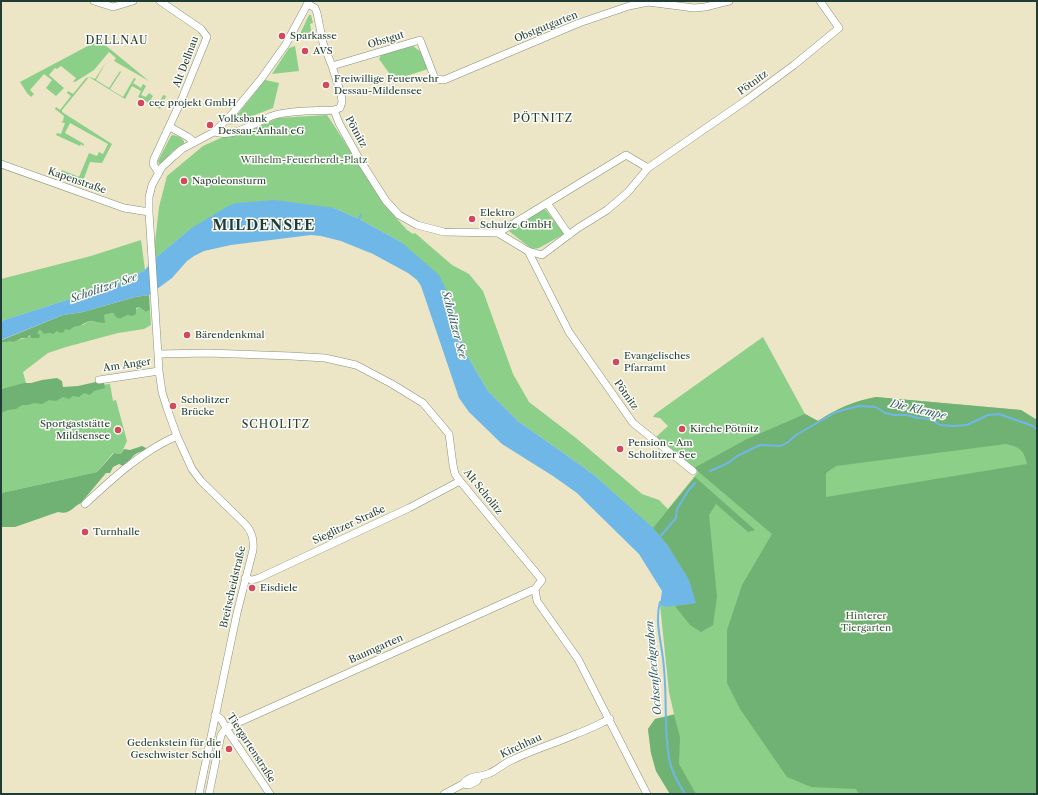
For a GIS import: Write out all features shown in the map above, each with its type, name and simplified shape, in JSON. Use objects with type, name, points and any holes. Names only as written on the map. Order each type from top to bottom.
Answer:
[{"type":"street","points":[[94,1],[113,7],[133,1]]},
{"type":"street","name":"Alt Dellnau","points":[[158,172],[153,164],[154,159],[170,127],[208,38],[202,29],[161,1]]},
{"type":"street","name":"Obstgutgarten","points":[[444,80],[579,23],[629,6],[648,2],[694,8],[729,1]]},
{"type":"street","name":"Pötnitz","points":[[308,2],[315,8],[317,13],[322,43],[332,66],[341,94],[342,102],[340,108],[334,110],[339,123],[358,157],[386,201],[399,215],[417,225],[444,232],[498,233],[528,251],[542,255],[607,210],[628,192],[648,168],[748,99],[794,65],[839,28],[820,1]]},
{"type":"street","points":[[308,2],[286,44],[261,79],[232,114],[214,132],[221,134],[230,133],[247,128],[275,115],[334,110]]},
{"type":"street","name":"Obstgut","points":[[332,66],[420,40],[435,79],[444,80]]},
{"type":"street","points":[[170,127],[194,142]]},
{"type":"street","name":"Alt Dellnau","points":[[151,243],[149,197],[152,185],[158,172],[174,156],[194,142],[214,132]]},
{"type":"street","points":[[498,233],[626,155],[648,168]]},
{"type":"street","name":"Kapenstraße","points":[[1,164],[124,208],[149,212]]},
{"type":"street","points":[[547,203],[569,235]]},
{"type":"street","name":"Breitscheidstraße","points":[[151,243],[159,371],[162,392],[177,436],[196,475],[245,524],[251,532],[253,541],[253,550],[245,578],[199,794]]},
{"type":"street","name":"Pötnitz","points":[[528,251],[569,332],[633,423],[693,471]]},
{"type":"street","name":"Alt Scholitz","points":[[159,354],[208,353],[325,358],[356,365],[392,384],[423,403],[449,434],[452,465],[460,482],[542,580],[535,589],[537,601],[578,659],[647,794]]},
{"type":"street","name":"Am Anger","points":[[98,380],[159,371]]},
{"type":"street","points":[[85,504],[114,477],[153,448],[160,443],[177,436]]},
{"type":"street","name":"Sieglitzer Straße","points":[[245,578],[256,579],[263,577],[409,508],[460,482]]},
{"type":"street","name":"Baumgarten","points":[[226,728],[535,589]]},
{"type":"street","name":"Tiergartenstraße","points":[[215,715],[221,719],[270,794]]},
{"type":"street","name":"Kirchhau","points":[[444,794],[464,784],[466,780],[474,776],[479,777],[491,773],[504,764],[526,754],[610,719]]},
{"type":"street","points":[[209,794],[221,735],[226,728]]},
{"type":"green space","points":[[309,15],[311,15],[313,23],[310,24],[312,34],[299,36]]},
{"type":"green space","points":[[99,40],[149,81],[114,61],[116,58],[109,52],[94,70],[75,82],[73,82],[76,78],[61,66],[57,69],[55,68],[49,75],[64,88],[56,96],[46,88],[52,80],[44,74],[30,90],[34,94],[31,97],[20,82]]},
{"type":"green space","points":[[295,46],[299,71],[272,74],[289,48]]},
{"type":"green space","points":[[413,46],[421,52],[428,69],[394,80],[379,59],[381,55]]},
{"type":"green space","points":[[106,62],[96,80],[109,88],[120,71],[121,72],[110,89],[123,97],[134,78],[136,79],[133,83],[141,88],[143,84],[146,86],[141,95],[146,97],[149,93],[153,96],[151,99],[159,104],[163,95],[166,96],[160,109],[138,97],[141,91],[132,86],[125,99],[89,77],[95,79]]},
{"type":"green space","points":[[89,77],[62,110],[62,112],[112,144],[102,163],[90,162],[83,181],[61,173],[62,170],[79,177],[89,153],[97,156],[99,152],[103,154],[108,144],[70,123],[65,133],[84,144],[83,146],[56,135],[57,133],[61,134],[65,123],[61,122],[63,121],[64,116],[55,109],[56,107],[60,110],[71,96],[67,93],[68,91],[73,94],[86,78]]},
{"type":"green space","points":[[265,80],[279,83],[273,108],[229,125]]},
{"type":"green space","name":"Hinterer Tiergarten","points":[[327,115],[390,211],[407,230],[413,234],[415,233],[452,265],[469,274],[483,291],[513,374],[529,402],[576,438],[642,494],[659,500],[668,509],[698,472],[655,438],[668,426],[660,418],[653,417],[655,414],[763,337],[805,414],[818,421],[846,406],[876,397],[1021,410],[1037,420],[1037,794],[670,794],[656,771],[651,753],[648,729],[655,719],[674,714],[669,692],[660,605],[665,607],[668,546],[652,528],[593,474],[518,421],[488,391],[465,352],[453,304],[401,242],[359,219],[334,208],[190,229],[153,260],[159,207],[167,176],[203,146],[225,136],[243,133],[278,118]]},
{"type":"green space","points":[[173,135],[180,137],[184,141],[184,144],[172,152],[159,164],[158,161],[171,136]]},
{"type":"green space","points":[[543,209],[546,210],[564,234],[539,248],[532,249],[510,232],[509,229]]},
{"type":"green space","points":[[141,240],[145,270],[120,283],[1,321],[1,279],[91,256]]},
{"type":"green space","points":[[149,295],[150,310],[146,312],[139,307],[136,308],[136,314],[132,316],[128,315],[120,319],[113,313],[104,315],[105,323],[89,321],[73,327],[70,330],[65,329],[64,332],[60,333],[57,331],[53,334],[44,334],[40,330],[37,333],[40,335],[39,338],[31,338],[30,335],[27,338],[22,338],[13,342],[2,342],[2,340],[63,315],[83,312],[135,297]]},
{"type":"green space","points":[[139,307],[146,312],[150,310],[151,325],[144,329],[118,333],[48,353],[23,372],[26,383],[1,389],[1,340],[2,342],[17,340],[41,330],[44,334],[77,325],[83,325],[89,321],[94,322],[104,319],[104,315],[113,313],[120,319]]},
{"type":"green space","points":[[57,378],[62,381],[63,387],[78,386],[100,381],[104,383],[105,388],[94,391],[90,395],[84,393],[79,397],[73,396],[69,399],[63,397],[56,401],[49,400],[42,404],[34,403],[22,405],[16,409],[1,413],[1,389],[24,383]]},
{"type":"green space","points":[[110,384],[113,401],[116,400],[127,441],[121,454],[113,453],[97,472],[1,493],[1,406]]},
{"type":"green space","name":"Hinterer Tiergarten","points":[[876,397],[1021,410],[1037,420],[1037,794],[859,794],[856,789],[811,787],[787,777],[740,709],[727,683],[727,630],[742,585],[772,534],[694,468],[747,439],[805,414],[818,421],[846,406]],"holes":[[[1006,444],[1011,445],[1023,452],[1027,464],[826,497],[826,473],[836,466]]]},
{"type":"green space","points":[[142,446],[146,448],[144,451],[137,453],[123,466],[119,464],[113,467],[110,473],[106,473],[81,503],[68,512],[58,512],[15,527],[1,527],[1,493],[97,472],[114,453],[121,454],[124,449],[130,450]]},
{"type":"green space","points":[[695,477],[755,530],[748,532],[716,504],[709,515],[717,597],[713,625],[701,632],[690,625],[675,606],[695,603],[689,580],[668,546],[653,528]]},
{"type":"green space","points":[[674,715],[680,737],[679,764],[696,794],[670,794],[656,771],[651,753],[648,729],[655,719]]},
{"type":"water","name":"Scholitzer See","points":[[275,200],[334,208],[359,219],[401,242],[439,275],[453,304],[465,352],[488,391],[518,421],[593,474],[653,528],[668,546],[689,580],[696,603],[665,607],[660,605],[662,591],[639,554],[577,493],[502,444],[469,412],[459,398],[421,286],[417,280],[408,273],[373,254],[341,241],[311,235],[231,245],[204,251],[187,261],[172,278],[149,295],[135,297],[83,312],[63,315],[1,340],[1,321],[120,283],[145,270],[153,260],[190,229],[228,206],[236,203]]},
{"type":"waterway","points":[[359,219],[361,214]]},
{"type":"waterway","name":"Die Klempe","points":[[710,471],[728,463],[739,455],[760,445],[781,446],[796,435],[836,412],[859,406],[876,407],[885,413],[931,419],[940,425],[953,426],[967,425],[988,415],[999,414],[1033,426],[1037,430]]},
{"type":"waterway","name":"Die Klempe","points":[[658,539],[676,518],[677,509],[688,491],[695,483]]},
{"type":"waterway","name":"Ochsenflechgraben","points":[[660,602],[658,610],[658,627],[665,680],[667,747],[671,768],[685,794]]},
{"type":"place","name":"Sparkasse","points":[[282,36]]},
{"type":"place","name":"AVS","points":[[305,51]]},
{"type":"place","name":"Freiwillige Feuerwehr Dessau-Mildensee","points":[[326,85]]},
{"type":"place","name":"cec projekt GmbH","points":[[141,103]]},
{"type":"place","name":"Volksbank Dessau-Anhalt eG","points":[[210,125]]},
{"type":"place","name":"Napoleonsturm","points":[[184,181]]},
{"type":"place","name":"Elektro Schulze GmbH","points":[[472,219]]},
{"type":"place","name":"Bärendenkmal","points":[[187,335]]},
{"type":"place","name":"Evangelisches Pfarramt","points":[[616,362]]},
{"type":"place","name":"Scholitzer Brücke","points":[[173,406]]},
{"type":"place","name":"Kirche Pötnitz","points":[[682,429]]},
{"type":"place","name":"Sportgaststätte Mildsensee","points":[[118,430]]},
{"type":"place","name":"Pension - Am Scholitzer See","points":[[620,449]]},
{"type":"place","name":"Turnhalle","points":[[85,532]]},
{"type":"place","name":"Eisdiele","points":[[252,588]]},
{"type":"place","name":"Gedenkstein für die Geschwister Scholl","points":[[229,749]]},
{"type":"district","name":"DELLNAU","points":[[117,41]]},
{"type":"district","name":"PÖTNITZ","points":[[543,119]]},
{"type":"district","name":"MILDENSEE","points":[[264,226]]},
{"type":"district","name":"SCHOLITZ","points":[[276,425]]},
{"type":"park label","name":"Wilhelm-Feuerherdt-Platz","points":[[304,160]]}]
